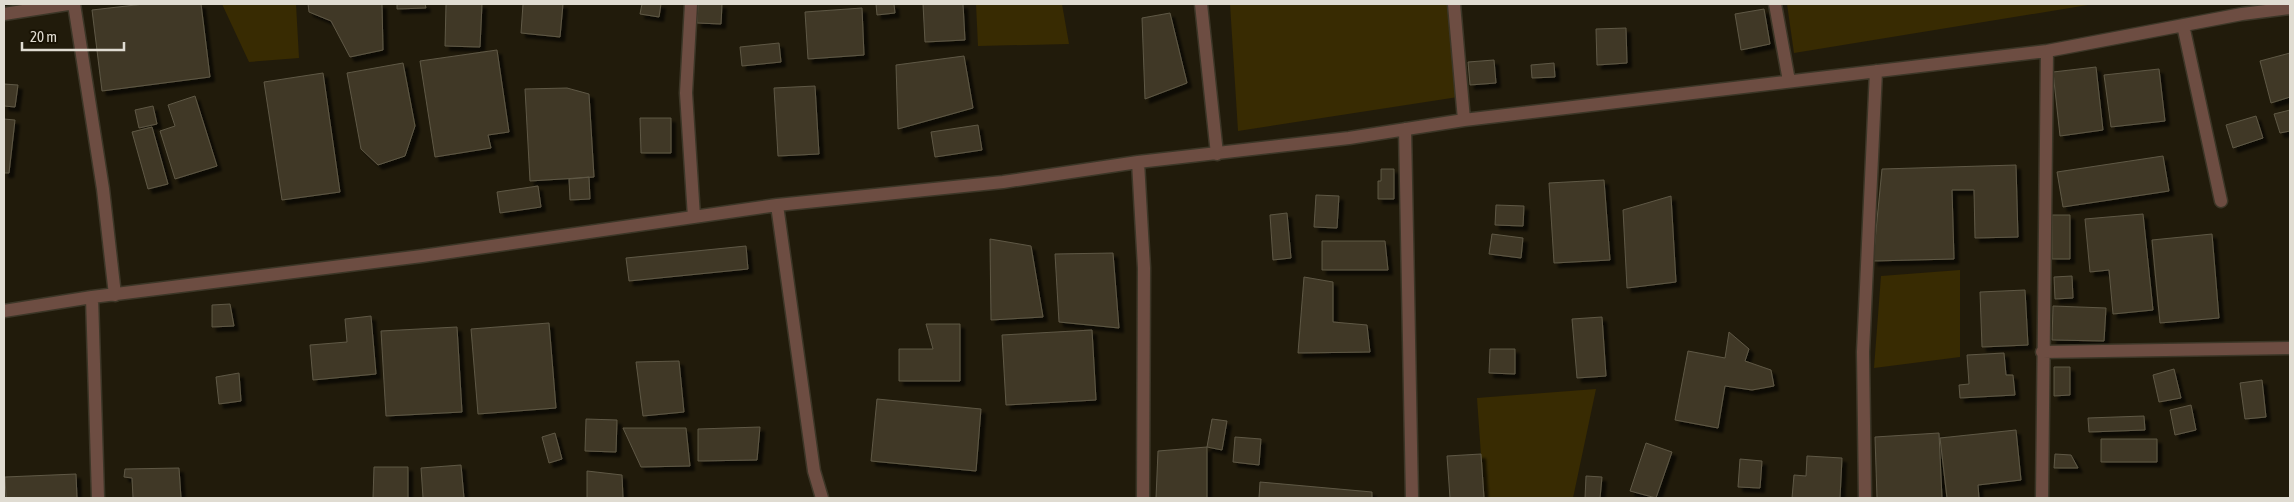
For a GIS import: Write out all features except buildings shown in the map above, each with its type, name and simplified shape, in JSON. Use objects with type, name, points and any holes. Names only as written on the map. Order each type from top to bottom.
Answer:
[{"type":"street","points":[[4,14],[68,4]]},
{"type":"street","points":[[74,4],[102,188],[115,296]]},
{"type":"street","points":[[691,4],[686,93],[694,216]]},
{"type":"street","points":[[1200,4],[1217,154]]},
{"type":"street","points":[[1454,4],[1464,120]]},
{"type":"street","points":[[1775,4],[1789,81]]},
{"type":"street","points":[[4,311],[92,297],[115,296],[422,256],[777,205],[1003,182],[1138,162],[1217,154],[1464,120],[2046,51],[2183,25],[2242,9],[2290,8]]},
{"type":"street","points":[[2183,25],[2221,201]]},
{"type":"street","points":[[2042,498],[2046,51]]},
{"type":"street","points":[[1865,498],[1862,352],[1876,70]]},
{"type":"street","points":[[1406,129],[1412,498]]},
{"type":"street","points":[[1138,162],[1144,268],[1143,498]]},
{"type":"street","points":[[777,205],[812,462],[822,498]]},
{"type":"street","points":[[92,297],[98,498]]},
{"type":"street","points":[[2042,352],[2290,348]]},
{"type":"shaded area","points":[[222,4],[296,4],[299,58],[249,62]]},
{"type":"shaded area","points":[[976,4],[1062,4],[1069,44],[978,46]]},
{"type":"shaded area","points":[[1230,4],[1454,4],[1458,97],[1238,131]]},
{"type":"shaded area","points":[[1787,4],[2094,4],[1794,53]]},
{"type":"shaded area","points":[[1960,270],[1960,357],[1874,368],[1881,276]]},
{"type":"shaded area","points":[[1596,389],[1573,498],[1484,498],[1477,398]]}]
